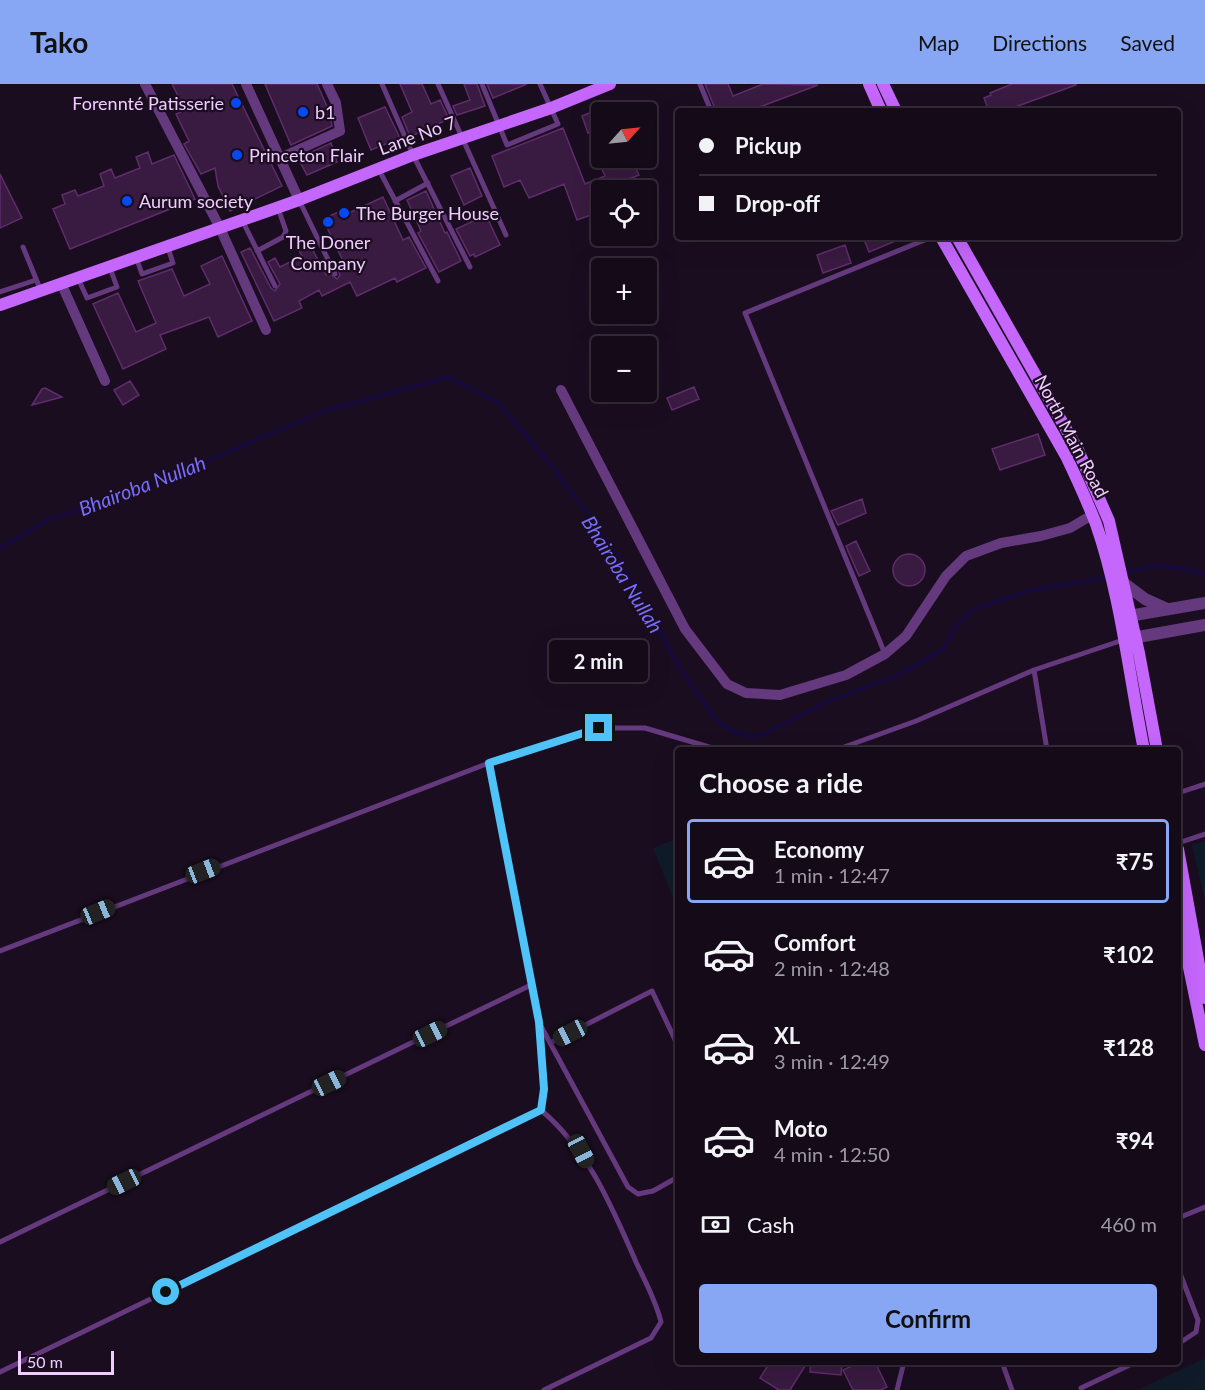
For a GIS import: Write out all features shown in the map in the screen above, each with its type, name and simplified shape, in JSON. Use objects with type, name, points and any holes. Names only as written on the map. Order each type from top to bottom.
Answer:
[{"type":"main road","name":"Lane No 7","points":[[0,305],[38,285],[62,283],[78,278],[278,208],[413,155],[551,108],[610,84]]},
{"type":"main road","points":[[869,84],[881,108]]},
{"type":"main road","points":[[884,84],[895,108]]},
{"type":"main road","name":"North Main Road","points":[[943,240],[1066,456],[1094,521],[1130,639],[1128,669],[1143,747]]},
{"type":"main road","name":"North Main Road","points":[[959,240],[1078,450],[1109,521],[1124,582],[1125,617]]},
{"type":"main road","name":"North Main Road","points":[[1130,639],[1139,653],[1156,747]]},
{"type":"main road","points":[[1181,864],[1203,972],[1205,998]]},
{"type":"main road","points":[[1181,929],[1205,1045]]},
{"type":"street","points":[[145,84],[220,228],[266,330]]},
{"type":"street","points":[[246,84],[299,200]]},
{"type":"street","points":[[280,158],[340,131],[336,103],[327,84]]},
{"type":"street","points":[[62,283],[105,381]]},
{"type":"street","points":[[561,390],[685,629],[727,684],[746,693],[780,695],[846,675],[885,654],[906,636],[946,576],[966,556],[1001,543],[1094,521]]},
{"type":"street","points":[[1124,582],[1146,599],[1168,609]]},
{"type":"street","points":[[1125,617],[1205,603]]},
{"type":"street","points":[[1130,639],[1205,625]]},
{"type":"lane","points":[[382,84],[413,155],[470,267]]},
{"type":"lane","points":[[438,84],[506,236]]},
{"type":"lane","points":[[482,84],[507,145],[558,124],[540,84]]},
{"type":"lane","points":[[700,84],[710,108]]},
{"type":"lane","points":[[378,169],[438,281]]},
{"type":"lane","points":[[395,201],[428,183]]},
{"type":"lane","points":[[299,200],[335,274]]},
{"type":"lane","points":[[257,251],[283,237],[286,231],[278,208]]},
{"type":"lane","points":[[242,220],[274,286]]},
{"type":"lane","points":[[885,654],[746,313],[925,240]]},
{"type":"lane","points":[[136,257],[142,274],[173,263],[167,246]]},
{"type":"lane","points":[[0,292],[38,285],[23,247]]},
{"type":"lane","points":[[78,278],[87,298],[117,287],[110,266]]},
{"type":"lane","points":[[844,747],[916,721],[1034,670],[1130,639]]},
{"type":"lane","points":[[1034,670],[1047,747]]},
{"type":"lane","points":[[0,951],[489,763],[599,728],[645,729],[708,747]]},
{"type":"lane","points":[[489,763],[539,1022],[544,1089],[541,1110]]},
{"type":"lane","points":[[1181,792],[1205,784]]},
{"type":"lane","points":[[1181,842],[1205,834]]},
{"type":"lane","points":[[0,1242],[531,986]]},
{"type":"lane","points":[[550,1043],[652,991],[675,1040]]},
{"type":"lane","points":[[539,1022],[628,1187],[638,1194],[653,1191],[675,1178]]},
{"type":"lane","points":[[0,1372],[541,1110]]},
{"type":"lane","points":[[541,1110],[564,1130],[581,1151],[615,1215],[660,1322],[658,1330],[651,1338],[544,1390]]},
{"type":"lane","points":[[1181,1217],[1205,1207]]},
{"type":"lane","points":[[1181,1276],[1198,1320],[1196,1332],[1188,1340],[1181,1343]]},
{"type":"lane","points":[[897,1390],[903,1365]]},
{"type":"lane","points":[[1003,1365],[1012,1390]]},
{"type":"lane","points":[[1081,1388],[1130,1365]]},
{"type":"shaded area","points":[[675,839],[675,903],[653,848]]},
{"type":"shaded area","points":[[1205,841],[1205,901],[1192,845]]},
{"type":"shaded area","points":[[1205,1358],[1205,1390],[1138,1390]]},
{"type":"building","name":"Princeton Flair","points":[[172,84],[232,84],[282,186],[230,211],[218,186],[215,168],[201,174],[184,144],[189,141],[176,114],[185,110]]},
{"type":"building","name":"b1","points":[[265,84],[317,84],[330,113],[332,126],[291,145]]},
{"type":"building","points":[[400,84],[422,84],[431,104],[440,100],[449,119],[414,135],[409,134],[402,117],[412,112]]},
{"type":"building","points":[[464,84],[477,84],[485,106],[457,115],[453,106],[470,100]]},
{"type":"building","points":[[487,84],[527,84],[493,98]]},
{"type":"building","points":[[705,84],[728,84],[733,96],[763,84],[818,85],[757,108],[715,108]]},
{"type":"building","points":[[1012,84],[1076,84],[1012,108],[988,108],[984,98],[991,95],[990,93]]},
{"type":"building","points":[[385,107],[400,138],[371,150],[358,118]]},
{"type":"building","points":[[591,112],[591,132],[588,133],[582,116]]},
{"type":"building","points":[[563,128],[585,184],[591,182],[591,215],[577,220],[564,184],[529,198],[520,180],[504,187],[492,156]]},
{"type":"building","points":[[331,143],[337,162],[307,175],[298,158]]},
{"type":"building","name":"Aurum society","points":[[148,152],[152,164],[174,155],[195,199],[70,249],[53,209],[65,204],[62,195],[75,190],[78,196],[104,186],[100,174],[111,169],[115,178],[140,168],[136,157]]},
{"type":"building","points":[[470,168],[482,196],[464,205],[451,176]]},
{"type":"building","points":[[601,168],[636,168],[639,175],[627,180],[595,180],[605,176]]},
{"type":"building","points":[[0,174],[22,218],[0,228]]},
{"type":"building","points":[[426,191],[461,261],[439,272],[418,233],[421,231],[407,200]]},
{"type":"building","points":[[383,197],[403,240],[409,237],[426,268],[397,282],[395,278],[357,296],[350,282],[322,296],[319,290],[299,301],[302,308],[274,321],[241,252],[250,248],[271,288],[275,291],[280,284],[268,262],[275,258],[280,267],[302,256],[297,247],[308,241],[326,275],[329,273],[337,279],[340,275],[338,269],[345,265],[323,219],[347,208],[349,213]]},
{"type":"building","points":[[486,215],[500,245],[475,257],[474,254],[470,256],[456,229]]},
{"type":"building","points":[[864,240],[898,240],[869,252]]},
{"type":"building","points":[[845,245],[851,263],[823,273],[817,255]]},
{"type":"building","points":[[222,256],[252,321],[218,337],[209,317],[160,335],[166,349],[123,369],[93,304],[118,293],[136,332],[156,323],[138,281],[172,269],[184,296],[210,284],[201,266]]},
{"type":"building","points":[[130,381],[139,395],[123,405],[114,390]]},
{"type":"building","points":[[694,387],[699,399],[672,410],[667,398]]},
{"type":"building","points":[[45,388],[62,397],[32,405],[42,389]]},
{"type":"building","points":[[1038,434],[1045,455],[1000,470],[992,449]]},
{"type":"building","points":[[862,499],[866,513],[838,525],[831,511]]},
{"type":"building","points":[[856,541],[870,571],[859,576],[846,546]]},
{"type":"building","points":[[909,554],[920,559],[925,570],[920,581],[909,586],[898,581],[893,570],[898,559]]},
{"type":"building","points":[[768,1365],[805,1366],[790,1390],[779,1390],[760,1378]]},
{"type":"building","points":[[811,1365],[842,1365],[841,1375],[810,1372]]},
{"type":"building","points":[[854,1365],[876,1365],[887,1387],[881,1390],[853,1390],[843,1370]]},
{"type":"waterway","name":"Bhairoba Nullah","points":[[0,548],[46,521],[153,484],[324,411],[449,377],[498,403],[552,466],[616,553],[680,668],[716,720],[732,731],[746,736],[763,735],[829,701],[898,675],[944,649],[956,626],[974,609],[1028,591],[1110,577]]},
{"type":"waterway","name":"Bhairoba Nullah","points":[[1123,573],[1159,565],[1205,573]]},
{"type":"place","name":"Forennté Patisserie","points":[[236,103]]},
{"type":"place","name":"b1","points":[[303,112]]},
{"type":"place","name":"Princeton Flair","points":[[237,155]]},
{"type":"place","name":"Aurum society","points":[[127,201]]},
{"type":"place","name":"The Burger House","points":[[344,213]]},
{"type":"place","name":"The Doner Company","points":[[328,222]]},
{"type":"route","points":[[166,1292],[541,1110],[544,1089],[539,1022],[489,763],[599,728]]}]
